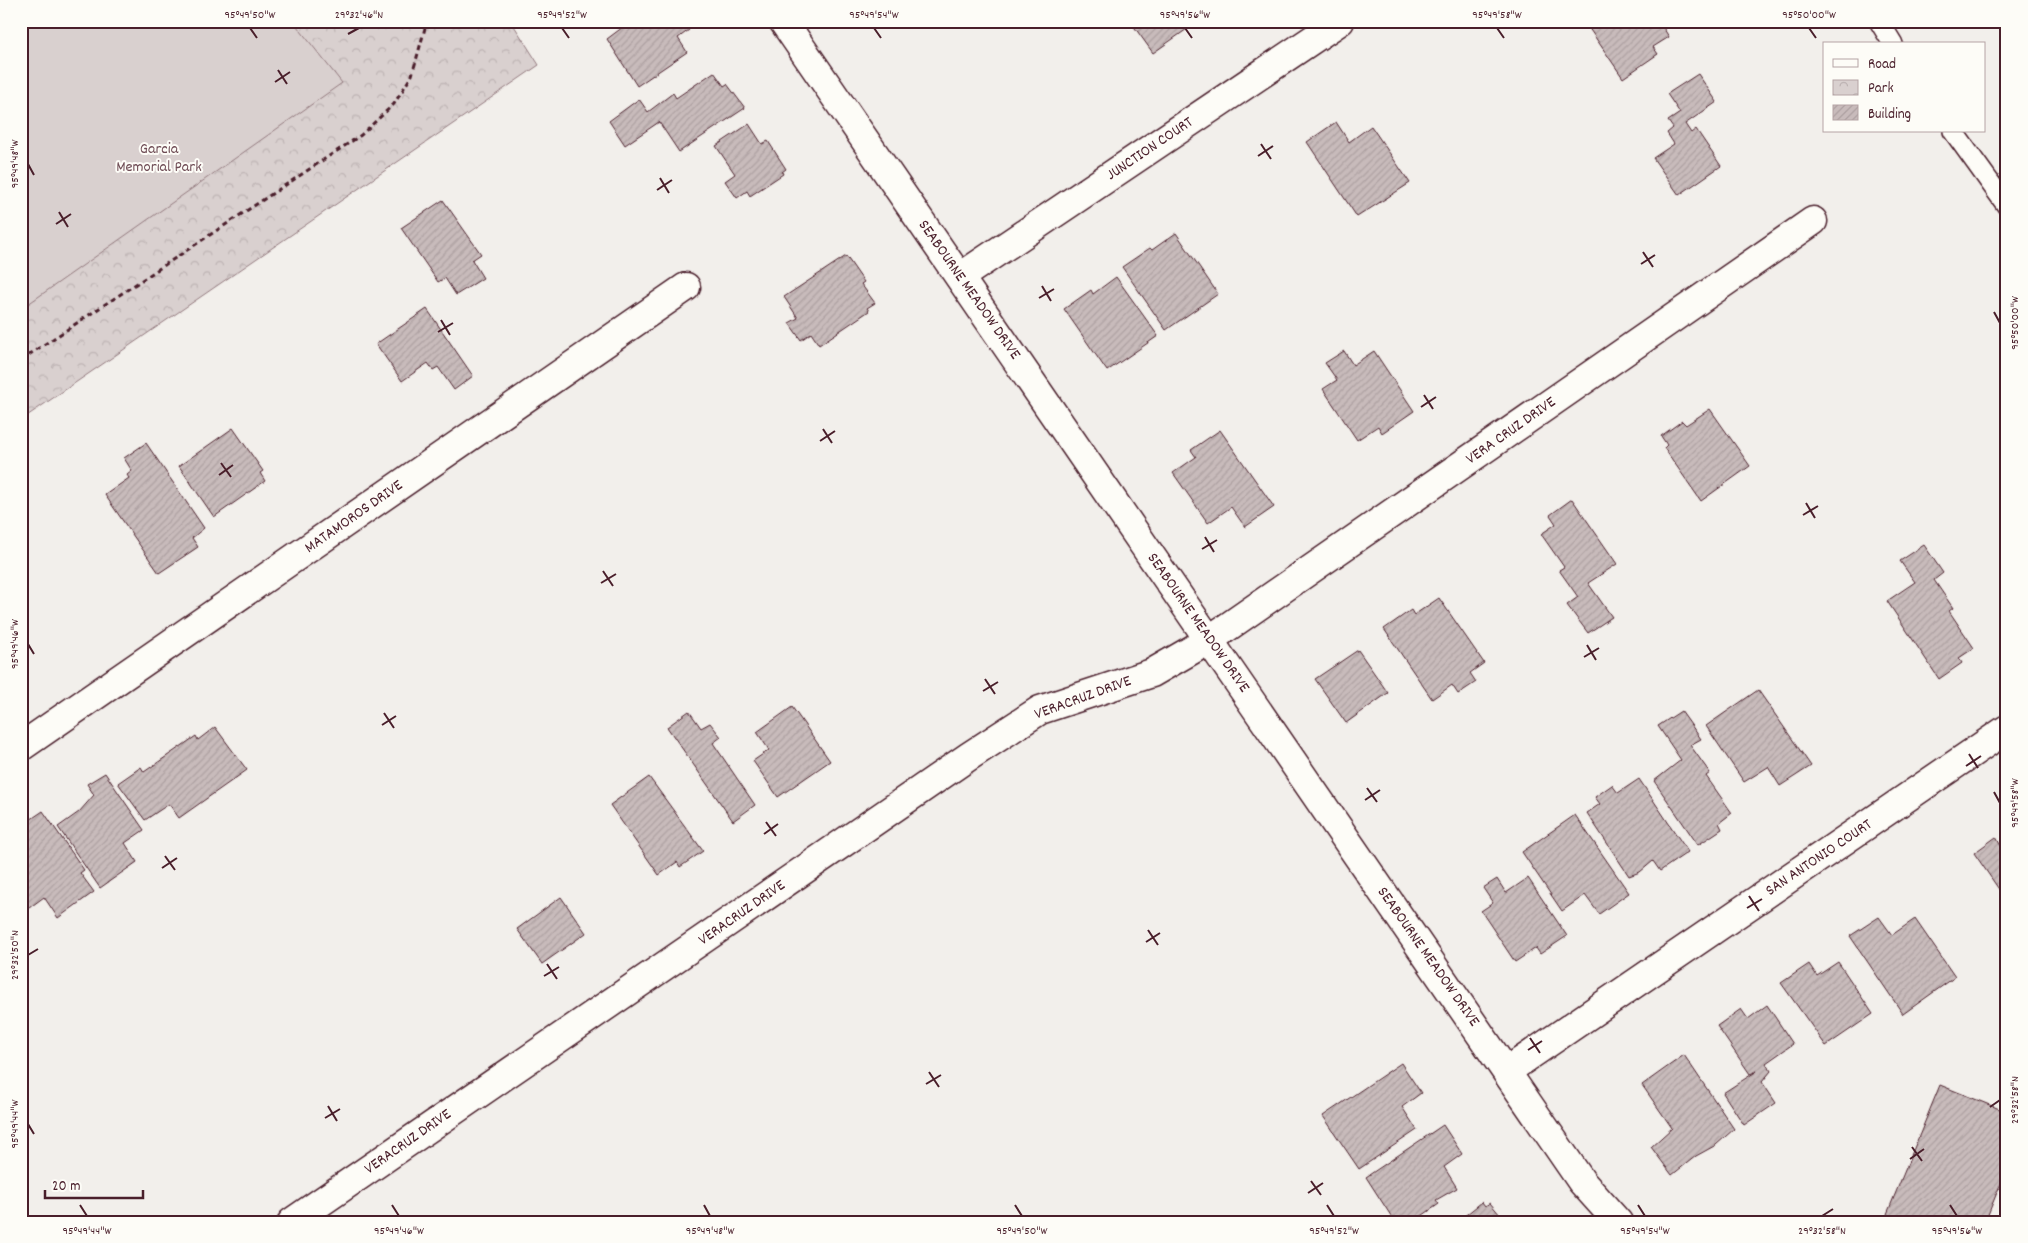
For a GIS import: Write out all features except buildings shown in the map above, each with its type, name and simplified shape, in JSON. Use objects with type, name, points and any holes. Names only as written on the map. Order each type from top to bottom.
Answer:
[{"type":"street","name":"SEABOURNE MEADOW DRIVE","points":[[784,21],[1582,1182],[1618,1222]]},
{"type":"street","name":"JUNCTION COURT","points":[[960,277],[1340,21]]},
{"type":"street","name":"VERA CRUZ DRIVE","points":[[1209,640],[1813,222]]},
{"type":"street","name":"MATAMOROS DRIVE","points":[[21,747],[686,287]]},
{"type":"street","name":"VERACRUZ DRIVE","points":[[292,1222],[968,757],[1040,710],[1152,673],[1209,640]]},
{"type":"street","name":"SAN ANTONIO COURT","points":[[1507,1071],[2007,729]]},
{"type":"lane","points":[[1879,21],[1892,42]]},
{"type":"lane","points":[[1954,132],[2007,206]]},
{"type":"path","points":[[21,360],[361,135],[394,104],[412,75],[426,21]]},
{"type":"green space","name":"Garcia Memorial Park","points":[[21,21],[511,21],[539,65],[21,420]]},
{"type":"green space","points":[[21,21],[293,21],[342,83],[21,309]]}]
